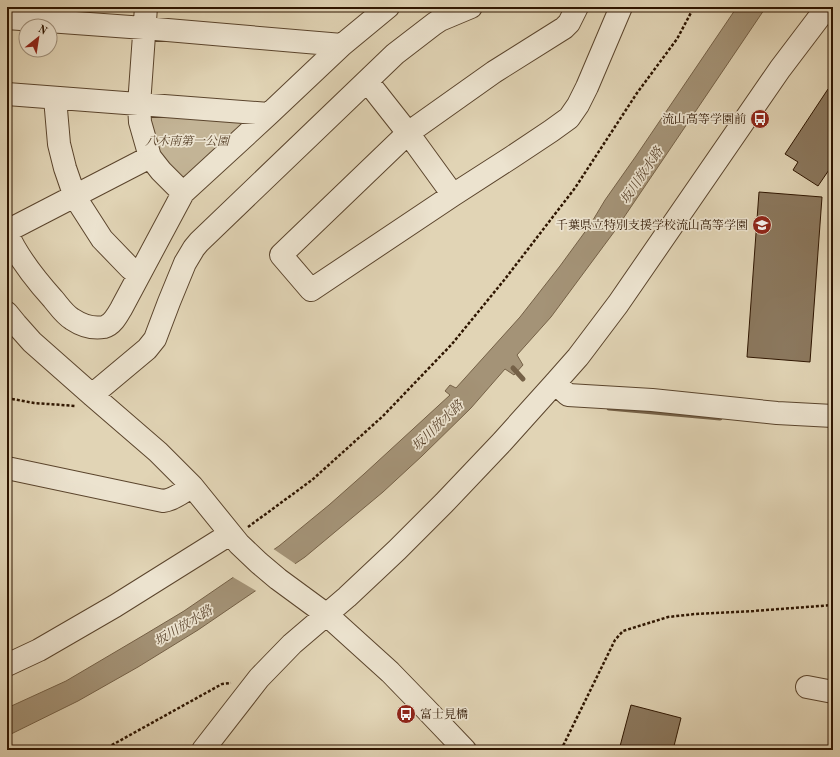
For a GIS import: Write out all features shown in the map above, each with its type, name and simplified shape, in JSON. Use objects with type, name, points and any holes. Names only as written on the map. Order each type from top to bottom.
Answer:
[{"type":"street","points":[[150,157],[7,232],[11,243],[33,276],[65,313],[81,324],[92,327],[104,327],[111,323],[121,309],[183,193],[342,45],[388,7]]},
{"type":"street","points":[[98,400],[155,339],[185,263],[199,242],[395,54],[440,20],[471,7]]},
{"type":"street","points":[[577,7],[569,23],[564,28],[494,72],[408,133],[281,255],[312,290],[569,118],[578,105],[587,87],[621,7]]},
{"type":"street","points":[[203,750],[247,692],[292,644],[319,609],[347,597],[386,560],[444,503],[502,442],[578,357],[618,304],[780,69],[826,7]]},
{"type":"street","points":[[7,18],[145,18],[342,45]]},
{"type":"street","points":[[145,18],[139,105],[140,122],[150,157],[161,171],[183,193]]},
{"type":"street","points":[[367,81],[408,133],[453,195]]},
{"type":"street","points":[[7,94],[269,114]]},
{"type":"street","points":[[55,98],[59,144],[75,197],[102,239],[130,268],[139,275]]},
{"type":"street","points":[[7,314],[32,342],[158,452],[192,486],[234,539],[259,563],[319,609],[390,672],[465,750]]},
{"type":"street","points":[[555,383],[568,395],[652,400],[777,413],[833,416]]},
{"type":"street","points":[[7,468],[163,501],[167,501],[192,486]]},
{"type":"street","points":[[7,665],[39,650],[234,539]]},
{"type":"street","points":[[807,687],[833,692]]},
{"type":"path","points":[[234,539],[312,480],[383,416],[452,344],[506,279],[575,188],[637,93],[677,39],[694,7]]},
{"type":"path","points":[[7,398],[34,403],[77,406],[98,400]]},
{"type":"path","points":[[561,750],[615,640],[623,630],[668,617],[833,605]]},
{"type":"path","points":[[103,750],[222,684],[232,683],[247,692]]},
{"type":"green space","name":"八木南第一公園","points":[[148,115],[249,123],[183,179],[157,152]]},
{"type":"water","name":"坂川放水路","points":[[737,7],[766,7],[614,232],[551,317],[517,355],[523,365],[514,375],[505,369],[471,408],[422,456],[383,492],[305,557],[198,630],[138,667],[78,701],[7,736],[7,708],[66,681],[144,635],[184,611],[279,546],[329,505],[450,395],[445,391],[450,385],[456,388],[520,317],[560,266],[590,225],[605,200]]},
{"type":"pier","points":[[272,548],[297,565],[258,592],[231,576]]},
{"type":"building","points":[[828,89],[833,92],[833,164],[818,186],[793,170],[798,162],[785,154]]},
{"type":"building","points":[[759,192],[822,197],[810,362],[747,357]]},
{"type":"building","points":[[631,705],[681,718],[673,750],[619,750]]},
{"type":"waterway","points":[[513,368],[523,379]]},
{"type":"waterway","points":[[609,408],[720,418]]},
{"type":"place","name":"流山高等学園前","points":[[760,119]]},
{"type":"place","name":"千葉県立特別支援学校流山高等学園","points":[[762,225]]},
{"type":"place","name":"富士見橋","points":[[406,714]]}]
